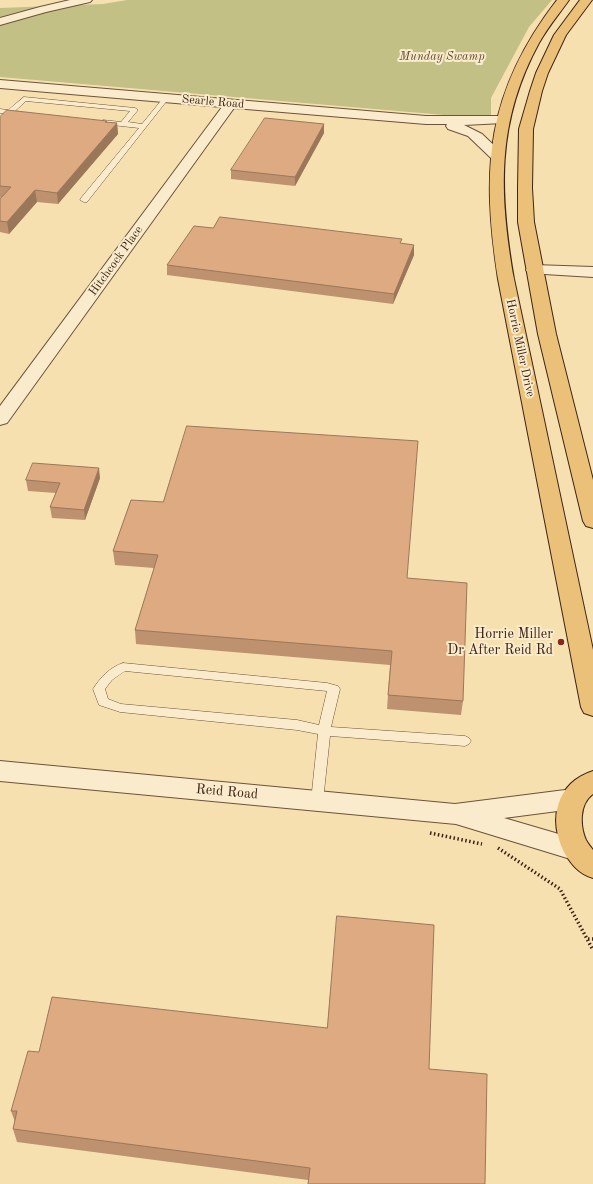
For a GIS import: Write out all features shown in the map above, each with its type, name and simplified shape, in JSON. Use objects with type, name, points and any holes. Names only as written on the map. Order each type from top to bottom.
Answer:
[{"type":"main road","name":"Horrie Miller Drive","points":[[563,0],[539,32],[518,73],[503,119],[497,156],[497,222],[506,279],[593,707]]},
{"type":"main road","points":[[586,0],[574,14],[560,35],[542,73],[526,128],[525,157],[526,222],[534,270],[547,334],[593,522]]},
{"type":"main road","points":[[585,859],[569,833],[568,815],[573,799],[592,775]]},
{"type":"street","points":[[0,22],[44,9],[86,0]]},
{"type":"street","name":"Searle Road","points":[[0,84],[426,120],[479,122],[503,119]]},
{"type":"street","name":"Hitchcock Place","points":[[0,419],[231,103]]},
{"type":"street","name":"Searle Road","points":[[426,120],[461,127],[479,136],[497,156]]},
{"type":"street","points":[[534,270],[593,272]]},
{"type":"street","name":"Reid Road","points":[[0,771],[455,814],[573,799]]},
{"type":"street","name":"Reid Road","points":[[455,814],[585,859]]},
{"type":"lane","points":[[84,200],[166,98]]},
{"type":"lane","points":[[10,112],[24,99],[135,110],[123,124]]},
{"type":"lane","points":[[0,111],[25,114]]},
{"type":"lane","points":[[93,121],[144,126]]},
{"type":"lane","points":[[317,800],[324,731],[334,689],[327,686],[123,667],[108,677],[99,690],[103,702],[120,708],[296,725],[324,731],[465,741]]},
{"type":"path","points":[[423,832],[485,845]]},
{"type":"path","points":[[492,847],[499,848],[560,889],[593,950]]},
{"type":"path","points":[[588,939],[593,939]]},
{"type":"green space","name":"Munday Swamp","points":[[127,0],[552,0],[529,27],[491,98],[491,119],[0,77],[0,8],[103,4]]},
{"type":"building","points":[[7,110],[117,123],[57,193],[35,190],[7,222],[0,221],[0,199],[11,187],[0,186],[0,117]]},
{"type":"building","points":[[265,118],[324,124],[295,177],[231,170]]},
{"type":"building","points":[[220,217],[402,239],[400,243],[414,245],[394,294],[167,265],[194,226],[213,228]]},
{"type":"building","points":[[187,426],[418,441],[407,578],[467,583],[463,701],[388,695],[392,651],[135,630],[158,555],[113,551],[131,500],[163,502]]},
{"type":"building","points":[[33,463],[99,468],[84,510],[50,507],[60,483],[26,480]]},
{"type":"building","points":[[337,916],[434,925],[429,1069],[487,1074],[485,1184],[308,1184],[310,1168],[13,1129],[17,1111],[11,1111],[28,1051],[39,1052],[52,997],[327,1028]]},
{"type":"place","name":"Horrie Miller Dr After Reid Rd","points":[[561,642]]}]
